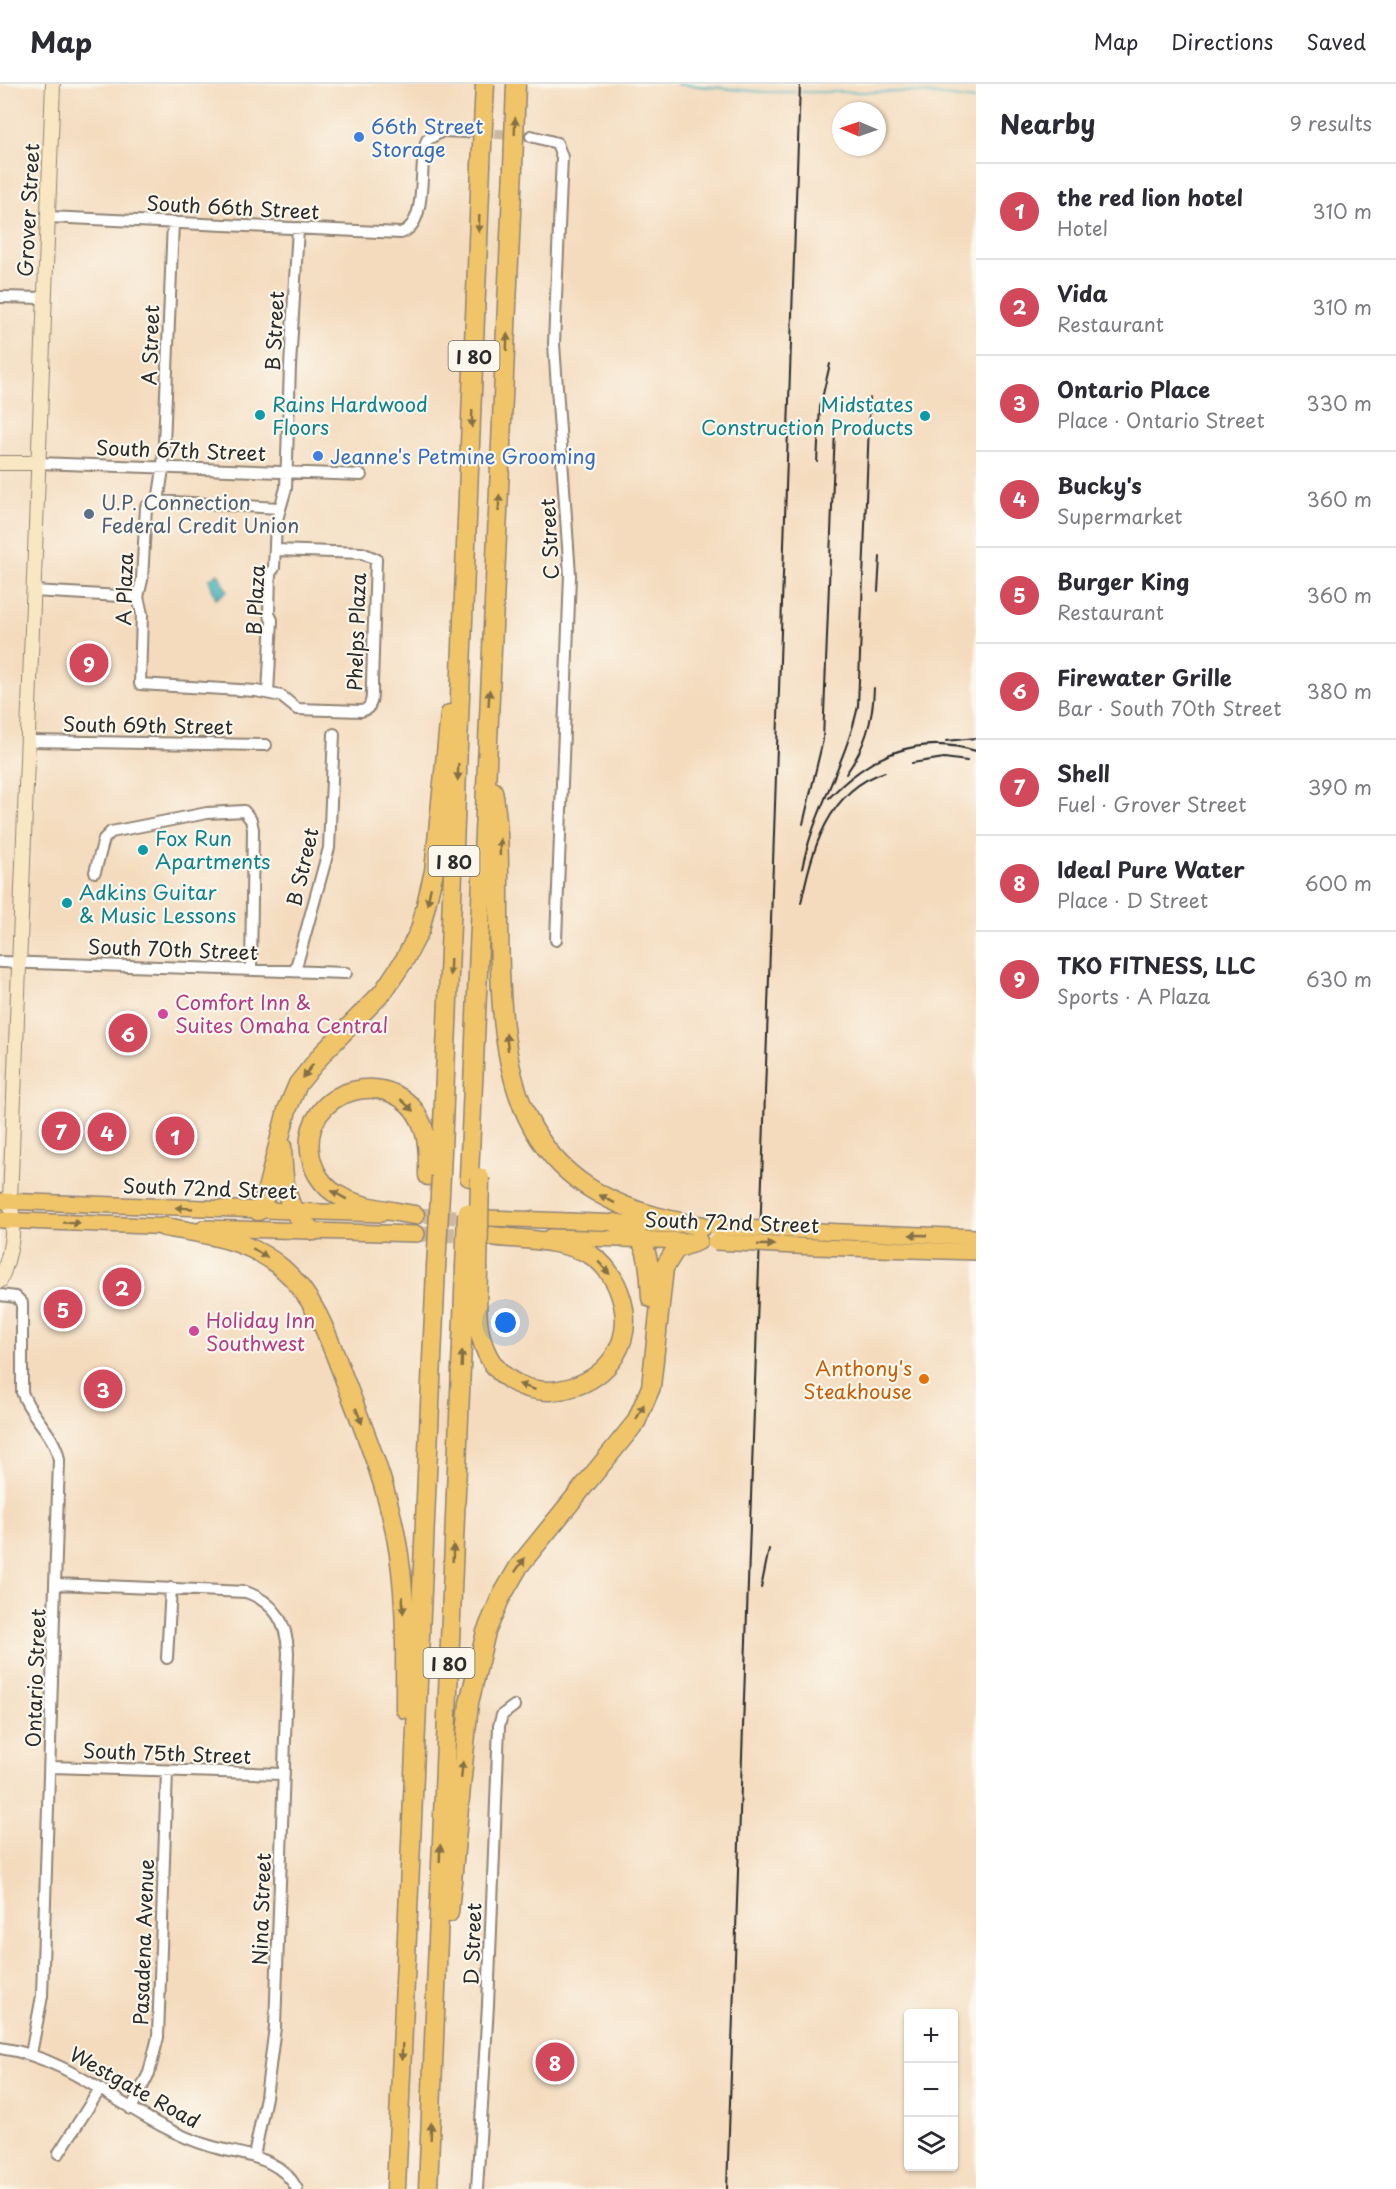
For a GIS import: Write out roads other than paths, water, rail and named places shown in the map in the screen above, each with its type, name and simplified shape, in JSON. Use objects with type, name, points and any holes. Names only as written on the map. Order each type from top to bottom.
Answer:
[{"type":"highway","name":"I 80","points":[[396,2189],[426,1491],[431,1267],[467,546],[484,84]]},
{"type":"highway","name":"I 80","points":[[428,2189],[472,1269],[478,966],[486,746],[504,422],[516,84]]},
{"type":"highway","points":[[258,1212],[267,1190],[291,1097],[305,1074],[371,1006],[393,978],[413,945],[425,914],[434,871],[467,546]]},
{"type":"highway","points":[[486,746],[500,831],[500,936],[505,1023],[512,1077],[522,1108],[536,1137],[551,1156],[590,1190],[637,1212],[708,1234]]},
{"type":"highway","points":[[416,1215],[359,1204],[328,1189],[315,1171],[311,1160],[310,1140],[315,1121],[326,1105],[346,1092],[371,1088],[390,1093],[407,1104],[421,1123],[435,1176]]},
{"type":"highway","points":[[283,1123],[285,1183],[294,1213],[314,1231]]},
{"type":"highway","points":[[615,1223],[627,1225],[642,1240],[648,1263],[651,1303],[651,1387]]},
{"type":"highway","points":[[164,1227],[236,1241],[268,1257],[294,1281],[323,1326],[378,1467],[396,1537],[404,1604],[404,1993]]},
{"type":"highway","points":[[472,1269],[480,1336],[494,1364],[513,1381],[536,1390],[567,1390],[591,1380],[613,1358],[623,1334],[624,1308],[613,1278],[600,1263],[586,1253],[565,1246],[488,1230]]},
{"type":"highway","points":[[433,2058],[469,1703],[486,1632],[500,1599],[519,1566],[628,1433],[642,1410],[651,1387],[664,1268],[676,1249],[708,1234]]},
{"type":"main road","name":"Grover Street","points":[[0,1281],[9,1254],[4,1222],[21,963],[53,84]]},
{"type":"main road","name":"South 67th Street","points":[[0,463],[38,464]]},
{"type":"main road","name":"South 72nd Street","points":[[5,1201],[258,1212],[416,1215]]},
{"type":"main road","name":"South 72nd Street","points":[[4,1222],[417,1234]]},
{"type":"main road","name":"South 72nd Street","points":[[488,1230],[615,1223],[708,1234],[817,1239],[976,1252]]},
{"type":"main road","name":"South 72nd Street","points":[[488,1230],[642,1240],[708,1234]]},
{"type":"main road","name":"South 72nd Street","points":[[817,1239],[976,1237]]},
{"type":"street","name":"South 66th Street","points":[[48,217],[395,233],[407,231],[414,225],[419,212],[424,148],[431,135],[442,131],[465,132]]},
{"type":"street","name":"C Street","points":[[531,136],[552,141],[559,146],[562,157],[554,344],[570,570],[556,940]]},
{"type":"street","name":"A Street","points":[[163,469],[172,222]]},
{"type":"street","name":"B Street","points":[[287,473],[290,366],[298,228]]},
{"type":"street","points":[[0,297],[44,298]]},
{"type":"street","name":"South 67th Street","points":[[38,464],[361,475]]},
{"type":"street","name":"A Plaza","points":[[163,469],[158,502],[152,501],[146,510],[142,580],[138,597],[142,615],[140,684],[268,693]]},
{"type":"street","name":"B Plaza","points":[[268,693],[272,620],[269,614],[270,573],[274,568],[276,523],[287,473]]},
{"type":"street","points":[[158,502],[280,508]]},
{"type":"street","name":"Phelps Plaza","points":[[268,693],[280,696],[297,709],[361,711],[368,709],[371,703],[376,562],[373,557],[362,553],[275,550]]},
{"type":"street","points":[[33,591],[138,597]]},
{"type":"street","name":"B Street","points":[[295,971],[328,854],[334,734]]},
{"type":"street","name":"South 69th Street","points":[[29,741],[266,745]]},
{"type":"street","points":[[95,872],[106,836],[111,832],[194,816],[244,811],[251,820],[253,829],[251,969]]},
{"type":"street","name":"South 70th Street","points":[[0,962],[346,973]]},
{"type":"street","name":"Ontario Street","points":[[0,1295],[19,1298],[23,1305],[22,1392],[27,1404],[54,1441],[59,1460],[42,1996],[31,2054]]},
{"type":"street","points":[[56,1584],[171,1588],[167,1658]]},
{"type":"street","name":"Nina Street","points":[[171,1588],[246,1592],[261,1598],[274,1609],[283,1623],[288,1638],[275,2027],[266,2097],[254,2156]]},
{"type":"street","name":"D Street","points":[[477,2189],[500,1726],[502,1715],[514,1706]]},
{"type":"street","name":"South 75th Street","points":[[50,1767],[284,1774]]},
{"type":"street","name":"Pasadena Avenue","points":[[131,2109],[149,2073],[158,2037],[167,1771]]},
{"type":"street","name":"Westgate Road","points":[[0,2048],[31,2054],[64,2067],[131,2109],[188,2139],[254,2156]]},
{"type":"street","points":[[59,2153],[100,2089]]},
{"type":"street","points":[[254,2156],[275,2164],[285,2172],[297,2189]]},
{"type":"water","points":[[218,573],[227,591],[216,599],[209,579]]},
{"type":"waterway","points":[[677,84],[763,92],[914,92],[976,100]]},
{"type":"tunnel","points":[[465,132],[531,136]]},
{"type":"tunnel","points":[[418,1215],[478,1218]]},
{"type":"tunnel","points":[[417,1234],[477,1235]]},
{"type":"railway","points":[[727,2189],[800,84]]},
{"type":"railway","points":[[817,462],[820,407],[830,364]]},
{"type":"railway","points":[[802,869],[814,828],[846,748],[858,706],[870,398]]},
{"type":"railway","points":[[803,824],[823,740],[835,429]]},
{"type":"railway","points":[[878,591],[880,557]]},
{"type":"railway","points":[[846,774],[867,733],[874,688]]},
{"type":"railway","points":[[946,741],[976,738]]},
{"type":"railway","points":[[829,798],[861,770],[895,752],[934,745],[954,746],[976,751]]},
{"type":"railway","points":[[912,763],[944,758],[967,761]]},
{"type":"railway","points":[[801,903],[817,843],[825,825],[849,793],[865,781],[885,772]]},
{"type":"railway","points":[[761,1588],[769,1549]]},
{"type":"place","name":"66th Street Storage","points":[[359,137]]},
{"type":"place","name":"Rains Hardwood Floors","points":[[260,415]]},
{"type":"place","name":"Midstates Construction Products","points":[[925,416]]},
{"type":"place","name":"Jeanne's Petmine Grooming","points":[[318,456]]},
{"type":"place","name":"U.P. Connection Federal Credit Union","points":[[89,514]]},
{"type":"place","name":"TKO FITNESS, LLC","points":[[89,663]]},
{"type":"place","name":"Fox Run Apartments","points":[[143,850]]},
{"type":"place","name":"Adkins Guitar & Music Lessons","points":[[67,903]]},
{"type":"place","name":"Comfort Inn & Suites Omaha Central","points":[[163,1014]]},
{"type":"place","name":"Firewater Grille","points":[[128,1033]]},
{"type":"place","name":"Shell","points":[[61,1131]]},
{"type":"place","name":"Bucky's","points":[[107,1132]]},
{"type":"place","name":"the red lion hotel","points":[[175,1136]]},
{"type":"place","name":"Vida","points":[[122,1287]]},
{"type":"place","name":"Burger King","points":[[63,1309]]},
{"type":"place","name":"Holiday Inn Southwest","points":[[194,1331]]},
{"type":"place","name":"Anthony's Steakhouse","points":[[924,1379]]},
{"type":"place","name":"Ontario Place","points":[[103,1389]]},
{"type":"place","name":"Ideal Pure Water","points":[[555,2062]]}]
